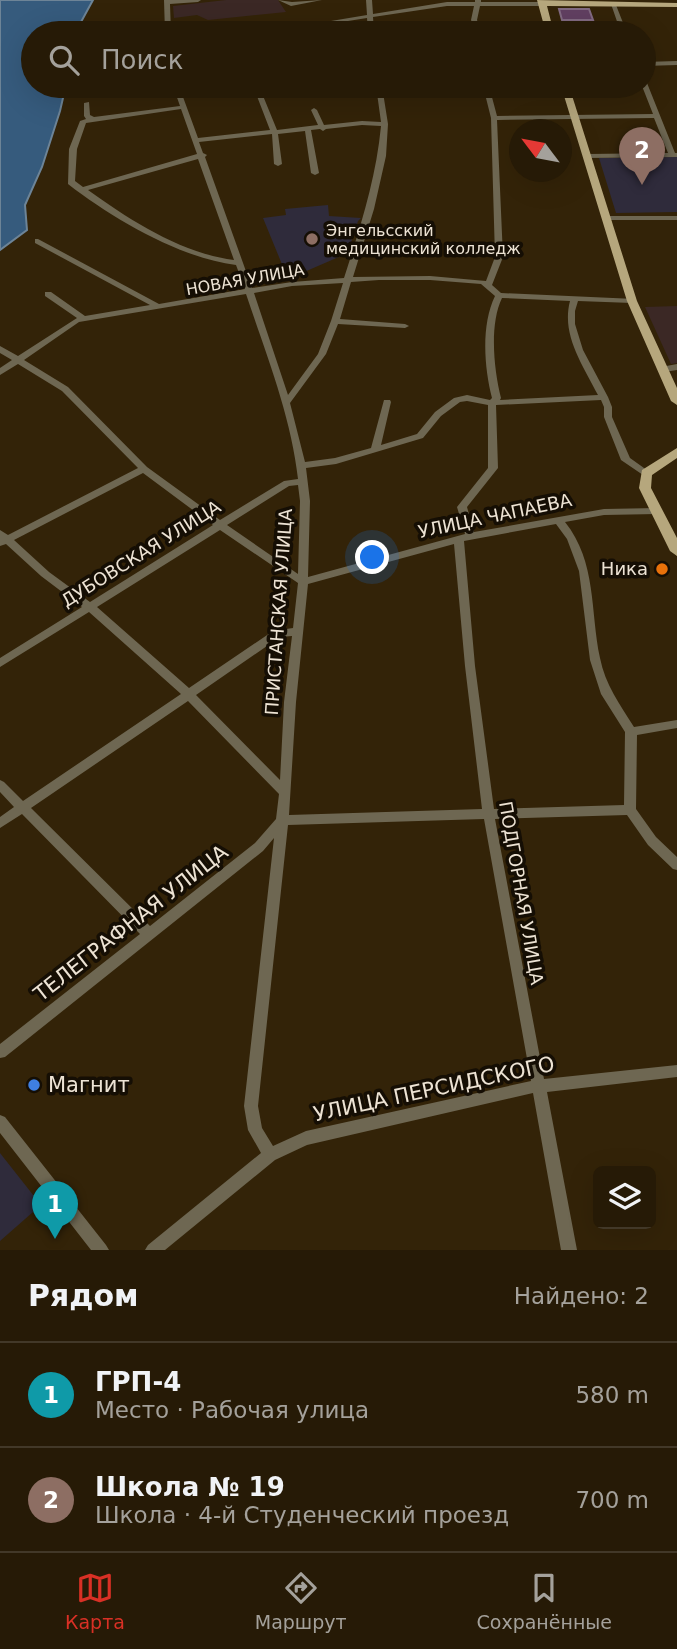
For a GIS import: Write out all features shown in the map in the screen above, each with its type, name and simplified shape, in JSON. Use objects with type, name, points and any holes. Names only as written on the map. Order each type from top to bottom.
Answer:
[{"type":"main road","points":[[547,21],[541,2],[674,8]]},
{"type":"main road","points":[[568,98],[632,301],[671,368],[677,401]]},
{"type":"main road","points":[[674,456],[646,473],[645,488],[677,551]]},
{"type":"street","points":[[167,21],[166,2],[198,0]]},
{"type":"street","points":[[281,0],[290,4],[319,0]]},
{"type":"street","points":[[369,0],[370,21]]},
{"type":"street","points":[[474,21],[478,2]]},
{"type":"street","points":[[338,21],[447,4],[541,2]]},
{"type":"street","points":[[613,5],[619,21]]},
{"type":"street","points":[[656,64],[677,63]]},
{"type":"street","name":"ПРИСТАНСКАЯ УЛИЦА","points":[[181,98],[203,155],[238,263],[250,290],[286,403],[303,482],[303,582],[290,702],[285,793],[251,1106],[255,1130],[270,1155]]},
{"type":"street","points":[[261,98],[274,132],[278,164]]},
{"type":"street","points":[[286,403],[322,354],[335,321],[377,182],[385,124],[381,98]]},
{"type":"street","points":[[489,98],[494,118],[499,257],[489,284],[499,295],[632,301]]},
{"type":"street","points":[[587,156],[674,155],[650,98]]},
{"type":"street","points":[[87,103],[87,116],[93,120]]},
{"type":"street","points":[[184,107],[83,121],[74,149],[70,178],[74,186],[83,188],[103,205],[193,253],[216,262],[238,263]]},
{"type":"street","points":[[314,110],[323,129]]},
{"type":"street","points":[[494,118],[657,116]]},
{"type":"street","points":[[197,140],[385,124]]},
{"type":"street","points":[[308,130],[315,173]]},
{"type":"street","points":[[83,188],[203,155]]},
{"type":"street","points":[[606,219],[677,218]]},
{"type":"street","points":[[38,242],[66,254],[159,307]]},
{"type":"street","name":"НОВАЯ УЛИЦА","points":[[0,372],[71,324],[84,319],[250,290],[348,279],[430,278],[489,284]]},
{"type":"street","points":[[48,295],[84,319]]},
{"type":"street","name":"ПОДГОРНАЯ УЛИЦА","points":[[499,295],[491,324],[492,384],[497,398],[492,403],[493,468],[462,507],[470,666],[489,816],[569,1250]]},
{"type":"street","points":[[574,299],[569,312],[576,340],[604,397],[608,418],[626,460],[646,473]]},
{"type":"street","points":[[335,321],[405,326]]},
{"type":"street","points":[[0,349],[65,389],[144,468],[221,526],[303,582]]},
{"type":"street","points":[[301,466],[336,461],[420,436],[438,414],[457,400],[467,398],[492,403],[604,397]]},
{"type":"street","points":[[375,450],[387,401]]},
{"type":"street","points":[[144,468],[2,539],[90,607],[188,694],[285,793]]},
{"type":"street","name":"ДУБОВСКАЯ УЛИЦА","points":[[0,663],[287,484],[303,482]]},
{"type":"street","name":"УЛИЦА ЧАПАЕВА","points":[[303,582],[465,538],[604,512],[657,511]]},
{"type":"street","points":[[559,522],[572,538],[584,570],[595,660],[607,694],[631,732],[630,810],[652,841],[677,865]]},
{"type":"street","points":[[0,822],[277,634],[298,631]]},
{"type":"street","points":[[631,732],[677,724]]},
{"type":"street","points":[[0,785],[148,933]]},
{"type":"street","points":[[282,820],[630,810]]},
{"type":"street","name":"ТЕЛЕГРАФНАЯ УЛИЦА","points":[[0,1052],[259,847],[282,820]]},
{"type":"street","name":"УЛИЦА ПЕРСИДСКОГО","points":[[153,1250],[270,1155],[306,1138],[537,1086],[677,1071]]},
{"type":"street","points":[[0,1122],[101,1250]]},
{"type":"shaded area","points":[[226,0],[278,0],[286,12],[208,20],[197,15],[174,18],[173,6]]},
{"type":"shaded area","points":[[677,157],[677,212],[616,213],[599,158]]},
{"type":"shaded area","name":"Энгельсский медицинский колледж","points":[[328,205],[329,216],[361,218],[346,251],[348,253],[288,279],[263,218],[286,215],[285,209]]},
{"type":"shaded area","points":[[677,306],[677,363],[671,364],[645,307]]},
{"type":"shaded area","points":[[0,1153],[41,1205],[0,1241]]},
{"type":"water","points":[[0,0],[93,0],[82,21],[21,21],[21,98],[63,98],[42,167],[25,205],[27,230],[0,250]]},
{"type":"building","points":[[559,9],[589,9],[593,20],[562,20]]},
{"type":"place","name":"Школа № 19","points":[[642,185]]},
{"type":"place","name":"Энгельсский медицинский колледж","points":[[312,239]]},
{"type":"place","name":"Ника","points":[[662,569]]},
{"type":"place","name":"Магнит","points":[[34,1085]]},
{"type":"place","name":"ГРП-4","points":[[55,1239]]}]
